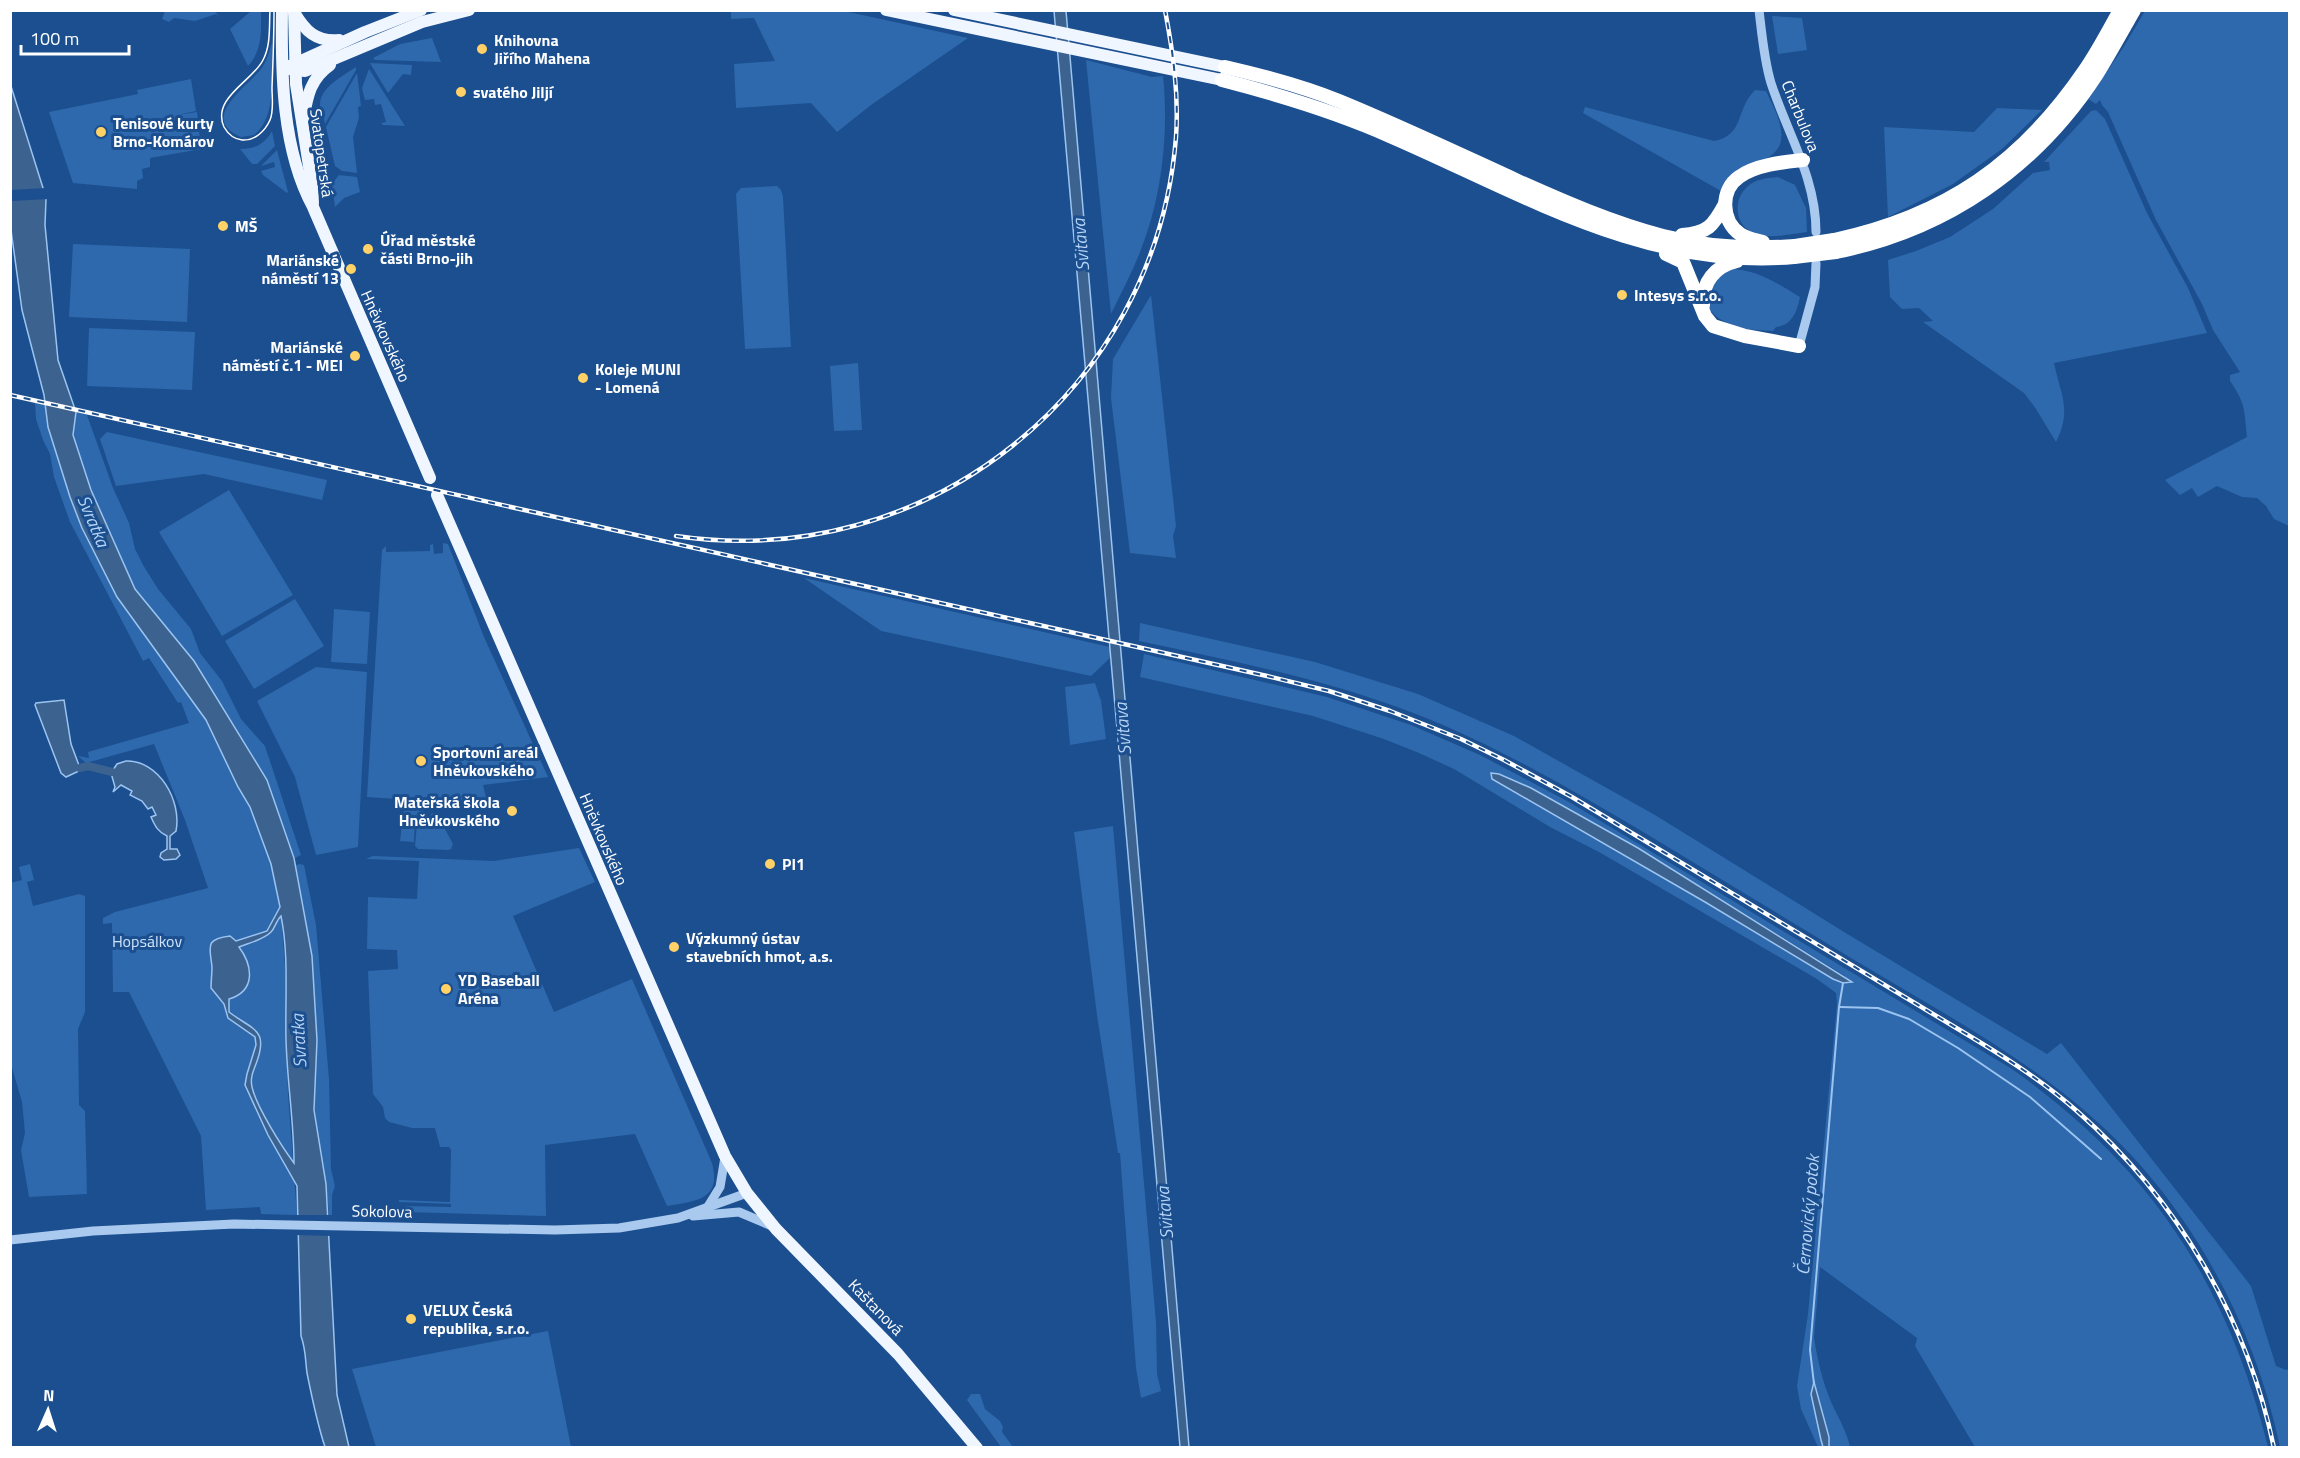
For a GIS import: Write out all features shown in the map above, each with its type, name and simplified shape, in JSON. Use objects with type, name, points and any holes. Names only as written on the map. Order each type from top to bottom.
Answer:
[{"type":"highway","points":[[1835,246],[1916,215],[1961,192],[2018,151],[2056,108],[2086,69],[2120,10]]},
{"type":"highway","points":[[1704,313],[1704,292],[1712,275],[1725,265],[1795,251],[1885,240],[1932,221],[1979,195],[2011,172],[2064,118],[2096,75],[2134,10]]},
{"type":"highway","points":[[1224,74],[1291,84],[1337,100],[1575,206],[1663,236],[1730,246],[1795,251]]},
{"type":"highway","points":[[1224,74],[1361,123],[1553,210],[1640,242],[1683,262],[1704,313],[1711,323],[1725,331],[1799,346]]},
{"type":"highway","points":[[1663,236],[1703,232],[1713,224],[1725,204],[1731,184],[1743,174],[1773,165],[1803,160]]},
{"type":"highway","points":[[1725,204],[1730,222],[1742,235],[1795,251]]},
{"type":"highway","points":[[1640,242],[1693,254],[1747,260]]},
{"type":"main road","points":[[288,68],[312,69],[353,44],[421,10]]},
{"type":"main road","points":[[305,148],[304,117],[306,97],[310,88],[326,68],[353,44],[469,10]]},
{"type":"main road","points":[[886,10],[1078,51],[1224,74]]},
{"type":"main road","points":[[954,10],[1077,36],[1224,74]]},
{"type":"main road","points":[[290,11],[316,38],[353,44]]},
{"type":"main road","name":"Svatopetrská","points":[[290,11],[288,68],[293,151],[303,189],[313,207]]},
{"type":"main road","name":"Svatopetrská","points":[[288,68],[312,185],[313,207]]},
{"type":"main road","name":"Hněvkovského","points":[[313,207],[430,478]]},
{"type":"main road","name":"Hněvkovského","points":[[437,495],[709,1123],[747,1193]]},
{"type":"main road","name":"Kaštanová","points":[[747,1193],[776,1229],[898,1354],[977,1448]]},
{"type":"street","name":"Charbulova","points":[[1759,10],[1772,85],[1803,160],[1813,195],[1816,232]]},
{"type":"street","points":[[1799,346],[1815,287],[1816,263]]},
{"type":"street","points":[[707,1208],[720,1187],[725,1169],[725,1156]]},
{"type":"street","name":"Sokolova","points":[[10,1240],[93,1231],[234,1224],[555,1230],[619,1228],[678,1218],[747,1193]]},
{"type":"street","points":[[678,1218],[739,1212],[776,1229]]},
{"type":"green space","points":[[165,11],[215,11],[220,18],[216,14],[195,21],[174,18],[169,22],[162,19]]},
{"type":"green space","points":[[251,11],[261,11],[261,33],[259,47],[248,66],[230,29]]},
{"type":"green space","points":[[731,11],[844,11],[968,38],[871,105],[837,132],[811,103],[736,108],[734,64],[775,61],[754,18],[731,19]]},
{"type":"green space","points":[[2145,11],[2289,11],[2289,526],[2274,519],[2266,506],[2257,498],[2242,497],[2217,486],[2198,497],[2192,488],[2180,495],[2165,480],[2247,437],[2242,402],[2230,381],[2230,375],[2240,372],[2213,330],[2202,304],[2156,220],[2108,112],[2100,100],[2096,104],[2088,99]]},
{"type":"green space","points":[[1772,16],[1802,18],[1807,50],[1778,54]]},
{"type":"green space","points":[[432,38],[441,62],[375,60],[373,58],[400,44]]},
{"type":"green space","points":[[272,43],[272,92],[267,117],[262,127],[254,135],[241,137],[229,130],[224,121],[225,112],[230,102],[261,69]]},
{"type":"green space","points":[[1086,60],[1152,77],[1163,76],[1165,120],[1159,188],[1148,231],[1137,260],[1111,314]]},
{"type":"green space","points":[[370,63],[412,65],[411,75],[403,74],[388,93]]},
{"type":"green space","points":[[356,67],[325,124],[320,105],[324,93],[328,87]]},
{"type":"green space","points":[[369,69],[405,126],[383,125],[381,123],[386,122],[381,104],[375,105],[374,99],[365,100],[362,88]]},
{"type":"green space","points":[[357,73],[361,106],[358,107],[359,118],[353,137],[357,173],[342,171],[335,166],[326,127]]},
{"type":"green space","name":"Tenisové kurty Brno-Komárov","points":[[191,79],[196,111],[177,115],[197,112],[201,149],[150,158],[150,167],[142,169],[143,178],[137,181],[137,189],[73,183],[49,112],[138,94],[137,90]]},
{"type":"green space","points":[[1755,90],[1766,91],[1770,99],[1780,126],[1780,143],[1769,157],[1733,173],[1721,191],[1583,113],[1585,107],[1714,141],[1731,133]]},
{"type":"green space","points":[[1997,108],[2042,110],[2002,149],[1953,184],[1888,217],[1884,127],[1974,132]]},
{"type":"green space","points":[[2096,110],[2105,119],[2147,213],[2188,288],[2207,333],[2054,363],[2064,403],[2061,431],[2056,442],[2024,393],[1923,322],[1933,321],[1919,308],[1902,309],[1890,297],[1888,260],[1950,237],[1993,209],[2033,173],[2050,170],[2049,162],[2044,162],[2091,111]]},
{"type":"green space","points":[[272,131],[275,146],[257,164],[252,164],[240,149],[259,145]]},
{"type":"green space","points":[[277,150],[287,193],[261,171],[275,167],[274,162],[261,166]]},
{"type":"green space","points":[[339,175],[357,177],[360,192],[344,198],[335,207],[332,184]]},
{"type":"green space","points":[[1778,177],[1795,185],[1806,208],[1807,232],[1768,236],[1755,234],[1743,225],[1738,213],[1742,193],[1750,184],[1765,178]]},
{"type":"green space","points":[[777,186],[783,197],[791,347],[745,349],[736,194],[741,188]]},
{"type":"green space","points":[[73,244],[190,249],[187,322],[69,317]]},
{"type":"green space","points":[[1730,269],[1758,274],[1800,297],[1790,321],[1776,327],[1773,331],[1754,330],[1728,323],[1713,313],[1707,306],[1710,281]]},
{"type":"green space","points":[[1151,295],[1176,526],[1173,536],[1176,558],[1130,553],[1111,398],[1113,359]]},
{"type":"green space","points":[[89,328],[195,332],[192,390],[87,386]]},
{"type":"green space","points":[[858,363],[862,430],[834,431],[830,366]]},
{"type":"green space","name":"Hopsálkov","points":[[35,403],[46,405],[48,427],[82,528],[117,597],[206,720],[250,807],[271,864],[281,915],[287,992],[288,1094],[297,1215],[261,1214],[260,1207],[206,1210],[201,1136],[129,992],[113,992],[112,923],[103,924],[103,918],[115,912],[208,888],[185,820],[154,744],[86,763],[78,756],[89,758],[88,752],[189,723],[181,702],[178,703],[149,658],[143,661],[70,522],[54,477],[50,454],[36,419]]},
{"type":"green space","points":[[76,412],[87,415],[113,488],[129,523],[135,549],[143,565],[158,589],[191,629],[200,653],[222,681],[241,719],[265,746],[301,855],[295,858],[267,780],[194,661],[135,589],[91,490],[73,435]]},
{"type":"green space","points":[[107,432],[327,480],[322,500],[204,474],[116,486],[100,439]]},
{"type":"green space","points":[[229,490],[293,595],[222,636],[159,532]]},
{"type":"green space","points":[[443,543],[448,544],[484,637],[548,777],[483,785],[488,805],[367,797],[382,550],[386,546],[386,552],[430,551],[430,545],[433,544],[434,554],[443,553]]},
{"type":"green space","points":[[804,578],[1110,647],[1111,657],[1091,676],[881,631]]},
{"type":"green space","points":[[295,599],[324,646],[254,689],[225,641]]},
{"type":"green space","points":[[334,609],[370,612],[367,664],[331,662]]},
{"type":"green space","points":[[1140,623],[1315,662],[1418,694],[1514,736],[1655,815],[2047,1054],[2061,1043],[2251,1286],[2276,1366],[2289,1369],[2289,1447],[2280,1447],[2271,1409],[2245,1335],[2229,1299],[2190,1230],[2142,1167],[2111,1134],[2042,1077],[1967,1027],[1650,836],[1506,755],[1416,714],[1348,691],[1279,672],[1139,641]]},
{"type":"green space","points":[[1144,654],[1327,697],[1411,725],[1480,755],[1569,802],[2012,1069],[2061,1107],[2104,1146],[2143,1188],[2176,1233],[2205,1281],[2230,1332],[2251,1387],[2268,1447],[1975,1447],[1915,1346],[1917,1338],[1820,1267],[1815,1345],[1826,1388],[1850,1447],[1829,1447],[1829,1437],[1814,1383],[1811,1394],[1823,1447],[1818,1447],[1801,1409],[1797,1386],[1808,1314],[1837,1004],[1836,993],[1817,979],[1599,852],[1550,827],[1454,769],[1419,753],[1313,716],[1140,677]],"holes":[[[1559,804],[1638,848],[1845,976],[1833,979],[1705,902]]]},
{"type":"green space","points":[[316,667],[367,672],[358,847],[316,855],[295,777],[257,701]]},
{"type":"green space","points":[[1095,683],[1101,701],[1106,739],[1070,745],[1065,687]]},
{"type":"green space","points":[[404,809],[425,809],[415,822],[414,842],[400,841]]},
{"type":"green space","points":[[433,813],[438,816],[453,844],[451,849],[418,849],[415,846],[417,824]]},
{"type":"green space","points":[[1113,826],[1156,1322],[1157,1374],[1161,1391],[1141,1398],[1136,1368],[1120,1153],[1118,1153],[1097,1015],[1074,832]]},
{"type":"green space","points":[[579,848],[595,882],[513,916],[554,1012],[632,979],[712,1163],[714,1175],[710,1192],[697,1200],[667,1206],[635,1134],[545,1145],[546,1216],[406,1212],[406,1206],[451,1207],[451,1204],[399,1202],[399,1200],[450,1202],[451,1150],[449,1147],[440,1147],[435,1128],[412,1128],[389,1122],[385,1118],[383,1107],[373,1094],[368,971],[398,969],[397,950],[367,949],[368,897],[417,899],[419,861],[366,859],[373,856],[494,861]]},
{"type":"green space","points":[[30,864],[34,880],[27,882],[33,906],[79,894],[85,896],[85,1012],[78,1029],[79,1105],[85,1111],[87,1194],[29,1197],[21,1150],[25,1133],[22,1102],[11,1064],[10,883],[22,880],[19,867]]},
{"type":"green space","points":[[296,865],[304,865],[316,925],[329,1079],[331,1169],[335,1186],[332,1195],[332,1215],[329,1215],[314,1110],[317,1040],[312,956]]},
{"type":"green space","points":[[548,1331],[571,1447],[376,1447],[352,1369]]},
{"type":"green space","points":[[971,1394],[980,1394],[985,1409],[1000,1421],[1003,1427],[1002,1432],[1013,1447],[1001,1447],[967,1400]]},
{"type":"water","name":"Svitava","points":[[1054,11],[1066,11],[1189,1447],[1180,1447]]},
{"type":"water","name":"Svratka","points":[[10,83],[46,199],[45,225],[58,360],[76,412],[73,435],[91,490],[135,589],[194,661],[267,780],[294,858],[312,956],[317,1040],[314,1110],[326,1184],[337,1395],[349,1447],[325,1447],[315,1410],[301,1336],[297,1186],[268,1135],[245,1085],[256,1045],[255,1037],[228,1018],[224,1004],[211,988],[210,945],[212,942],[230,936],[236,941],[267,931],[280,907],[271,864],[250,807],[206,720],[117,597],[82,528],[48,427],[44,395],[22,310],[11,230]],"holes":[[[281,916],[286,962],[287,1055],[294,1163],[276,1137],[254,1095],[251,1081],[260,1052],[260,1037],[257,1032],[229,1012],[229,999],[238,995],[248,984],[249,970],[239,947],[268,935]]]},
{"type":"water","points":[[64,700],[71,744],[80,768],[79,771],[66,777],[61,773],[35,705],[36,703]]},
{"type":"water","points":[[126,761],[138,762],[149,767],[166,784],[172,795],[177,819],[176,831],[170,836],[170,849],[177,849],[180,855],[176,859],[164,860],[160,857],[161,853],[167,849],[167,836],[159,831],[154,823],[151,817],[156,815],[152,807],[148,809],[142,801],[130,795],[132,791],[121,785],[113,792],[115,787],[111,773],[117,764]]},
{"type":"water","points":[[1491,773],[1499,774],[1531,788],[1638,848],[1852,982],[1843,983],[1833,979],[1492,779]]},
{"type":"water","points":[[1814,1382],[1829,1437],[1829,1447],[1823,1447],[1821,1440],[1811,1394]]},
{"type":"pier","points":[[46,188],[49,199],[11,201],[11,190]]},
{"type":"pier","points":[[294,1215],[332,1215],[333,1236],[295,1235]]},
{"type":"waterway","points":[[80,768],[88,766],[112,772]]},
{"type":"waterway","name":"Černovický potok","points":[[1814,1384],[1810,1350],[1839,1007],[1843,983]]},
{"type":"waterway","points":[[1840,1007],[1878,1008],[1909,1019],[1958,1048],[2030,1097],[2101,1159]]},
{"type":"tram line","points":[[270,10],[266,54],[258,68],[235,90],[223,107],[224,127],[227,132],[239,139],[251,139],[259,134],[270,120],[274,10]]},
{"type":"railway","points":[[676,536],[769,540],[857,525],[939,493],[1013,446],[1075,385],[1125,312],[1159,229],[1177,121],[1175,73],[1165,10]]},
{"type":"railway","points":[[10,395],[1267,676],[1329,691],[1390,711],[1461,739],[1572,797],[1978,1041],[2037,1079],[2078,1112],[2114,1146],[2147,1183],[2203,1264],[2226,1307],[2246,1353],[2262,1400],[2274,1448]]},
{"type":"place","name":"Knihovna Jiřího Mahena","points":[[482,49]]},
{"type":"place","name":"svatého Jiljí","points":[[461,92]]},
{"type":"place","name":"Tenisové kurty Brno-Komárov","points":[[101,132]]},
{"type":"place","name":"MŠ","points":[[223,226]]},
{"type":"place","name":"Úřad městské části Brno-jih","points":[[368,249]]},
{"type":"place","name":"Mariánské náměstí 13","points":[[351,269]]},
{"type":"place","name":"Intesys s.r.o.","points":[[1622,295]]},
{"type":"place","name":"Mariánské náměstí č.1 - MEI","points":[[355,356]]},
{"type":"place","name":"Koleje MUNI - Lomená","points":[[583,378]]},
{"type":"place","name":"Sportovní areál Hněvkovského","points":[[421,761]]},
{"type":"place","name":"Mateřská škola Hněvkovského","points":[[512,811]]},
{"type":"place","name":"PI1","points":[[770,864]]},
{"type":"place","name":"Výzkumný ústav stavebních hmot, a.s.","points":[[674,947]]},
{"type":"place","name":"YD Baseball Aréna","points":[[446,989]]},
{"type":"place","name":"VELUX Česká republika, s.r.o.","points":[[411,1319]]}]
